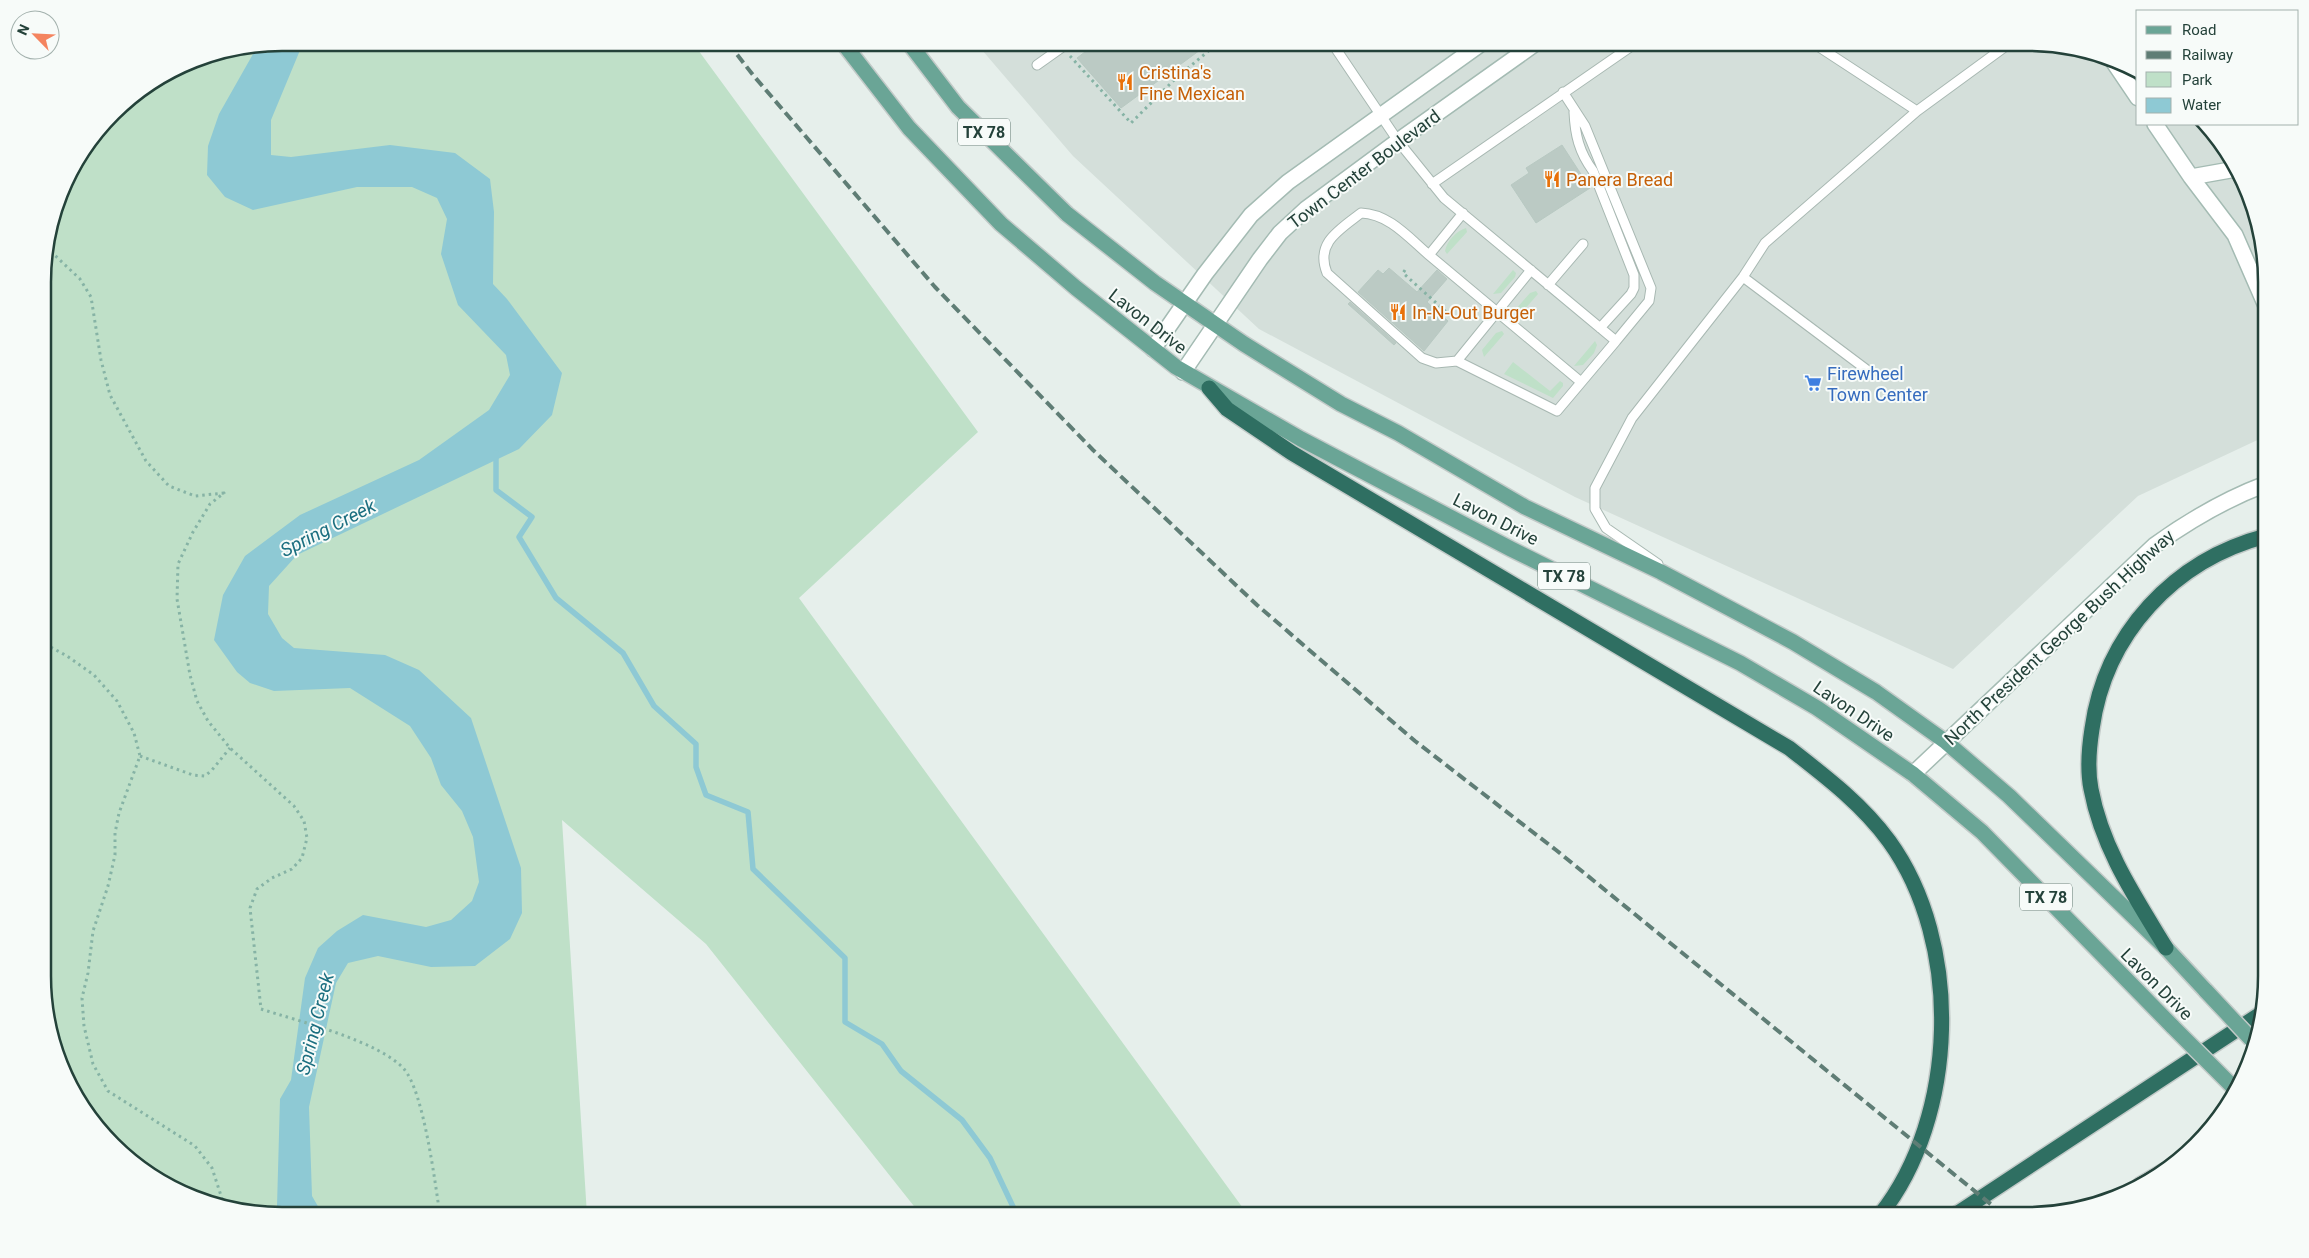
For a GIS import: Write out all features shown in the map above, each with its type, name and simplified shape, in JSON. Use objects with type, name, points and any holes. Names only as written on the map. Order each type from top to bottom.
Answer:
[{"type":"highway","points":[[1209,388],[1227,409],[1292,453],[1789,748],[1833,782],[1876,824],[1906,869],[1926,916],[1940,982],[1942,1021],[1939,1066],[1932,1101],[1922,1135],[1908,1169],[1885,1207]]},
{"type":"highway","points":[[2166,948],[2119,870],[2102,831],[2090,788],[2089,750],[2094,709],[2107,671],[2127,633],[2150,604],[2182,576],[2216,555],[2258,539]]},
{"type":"highway","points":[[1967,1207],[2253,1019]]},
{"type":"main road","name":"Lavon Drive","points":[[850,51],[909,128],[1001,224],[1076,288],[1183,372],[1301,439],[1511,549],[1740,663],[1817,708],[1913,774],[1982,832],[2230,1084]]},
{"type":"main road","name":"Lavon Drive","points":[[916,51],[958,107],[1067,214],[1185,305],[1214,325],[1341,404],[1398,433],[1526,506],[1696,591],[1833,665],[1876,692],[1946,742],[2009,796],[2166,948],[2249,1037]]},
{"type":"street","name":"Town Center Boulevard","points":[[1153,349],[1185,305],[1204,274],[1251,215],[1288,182],[1469,51]]},
{"type":"street","name":"Town Center Boulevard","points":[[1183,372],[1280,233],[1306,209],[1398,140],[1523,51]]},
{"type":"street","points":[[2120,71],[2136,95]]},
{"type":"street","points":[[2156,125],[2190,177],[2235,235],[2258,288]]},
{"type":"street","points":[[2190,177],[2229,170]]},
{"type":"street","name":"North President George Bush Highway","points":[[1913,774],[2155,545],[2191,519],[2258,487]]},
{"type":"lane","points":[[1037,66],[1057,51]]},
{"type":"lane","points":[[1338,51],[1398,140],[1432,184],[1463,213],[1616,340]]},
{"type":"lane","points":[[1432,184],[1623,51]]},
{"type":"lane","points":[[1827,51],[1917,111]]},
{"type":"lane","points":[[1696,591],[1606,528],[1594,509],[1595,488],[1632,418],[1743,277],[1765,243],[1917,111],[1998,51]]},
{"type":"lane","points":[[1563,92],[1574,112],[1585,126],[1651,288],[1649,300],[1557,411],[1456,360],[1436,362],[1422,358],[1327,273],[1322,260],[1324,246],[1341,228],[1361,212],[1374,213],[1386,218],[1581,382]]},
{"type":"lane","points":[[1574,112],[1575,136],[1582,156],[1593,171],[1634,275],[1634,288],[1631,294],[1600,328]]},
{"type":"lane","points":[[1429,255],[1463,213]]},
{"type":"lane","points":[[1548,285],[1583,244]]},
{"type":"lane","points":[[1456,360],[1531,270]]},
{"type":"lane","points":[[1743,277],[1872,373]]},
{"type":"path","points":[[1070,51],[1131,122],[1175,79],[1208,51]]},
{"type":"path","points":[[53,253],[80,279],[92,297],[101,360],[110,395],[146,461],[170,486],[195,496],[224,493],[210,504],[193,532],[178,564],[177,599],[190,675],[198,700],[208,721],[230,748],[294,806],[304,821],[307,838],[302,858],[292,869],[272,878],[257,889],[250,908],[261,1008],[367,1045],[389,1056],[405,1070],[415,1092],[430,1148],[439,1207]]},
{"type":"path","points":[[1405,270],[1403,273],[1454,319]]},
{"type":"path","points":[[51,648],[67,656],[94,675],[117,701],[134,733],[140,756],[119,813],[115,833],[115,855],[108,886],[92,931],[88,973],[82,998],[84,1026],[93,1064],[108,1091],[196,1146],[212,1168],[222,1199]]},
{"type":"path","points":[[140,756],[193,775],[205,776],[230,748]]},
{"type":"shaded area","name":"Firewheel Town Center","points":[[983,51],[2027,51],[2057,53],[2086,59],[2136,79],[2136,125],[2195,125],[2219,154],[2234,180],[2250,223],[2256,252],[2258,282],[2258,440],[2138,496],[1953,669],[1575,497],[1259,329],[1073,156]]},
{"type":"green space","points":[[282,51],[699,51],[978,432],[799,598],[1242,1207],[915,1207],[706,944],[562,820],[586,1207],[282,1207],[252,1205],[223,1199],[180,1183],[142,1159],[109,1128],[82,1091],[69,1064],[59,1035],[53,1006],[51,976],[51,282],[53,252],[59,223],[69,194],[90,154],[109,130],[130,109],[154,90],[180,75],[223,59],[252,53]]},
{"type":"green space","points":[[1466,228],[1467,232],[1447,254],[1445,251],[1450,240],[1459,231]]},
{"type":"green space","points":[[1513,270],[1516,273],[1515,277],[1501,293],[1493,294]]},
{"type":"green space","points":[[1536,291],[1538,294],[1518,317],[1516,309],[1530,293]]},
{"type":"green space","points":[[1502,331],[1504,334],[1484,357],[1482,350],[1496,333]]},
{"type":"green space","points":[[1595,341],[1597,345],[1594,353],[1583,365],[1574,366]]},
{"type":"green space","points":[[1513,362],[1550,391],[1560,381],[1563,383],[1563,386],[1553,398],[1504,374]]},
{"type":"water","name":"Spring Creek","points":[[300,51],[271,120],[271,155],[291,157],[390,145],[455,153],[490,179],[494,212],[493,284],[507,299],[562,373],[552,415],[519,449],[297,555],[269,586],[268,614],[282,638],[294,648],[385,655],[419,670],[471,718],[521,868],[522,913],[510,939],[475,966],[431,967],[378,956],[348,963],[336,983],[309,1107],[312,1196],[318,1207],[277,1206],[280,1099],[291,1080],[305,978],[318,948],[337,931],[363,915],[426,927],[451,920],[472,901],[479,882],[473,837],[462,811],[441,785],[431,758],[410,726],[350,688],[274,691],[250,683],[237,672],[214,640],[223,595],[245,556],[300,515],[419,460],[489,410],[510,375],[506,355],[458,305],[441,254],[447,219],[437,198],[412,187],[357,187],[253,210],[225,197],[207,175],[208,146],[219,114],[254,53]]},
{"type":"building","points":[[1086,51],[1199,51],[1121,108],[1077,58]]},
{"type":"building","name":"Panera Bread","points":[[1562,145],[1590,188],[1536,223],[1511,185],[1529,173],[1526,168]]},
{"type":"building","name":"In-N-Out Burger","points":[[1389,268],[1417,292],[1437,270],[1447,279],[1427,302],[1448,321],[1424,351],[1358,292],[1378,270],[1383,274]]},
{"type":"building","points":[[1350,302],[1396,343],[1394,345],[1348,304]]},
{"type":"waterway","points":[[496,453],[496,490],[532,517],[519,537],[556,598],[623,653],[654,706],[696,744],[696,767],[706,795],[748,812],[753,869],[845,958],[845,1022],[882,1044],[901,1071],[962,1120],[990,1158],[1013,1207]]},
{"type":"railway","points":[[734,51],[935,287],[1093,450],[1257,605],[1415,741],[1556,850],[1994,1207]]},
{"type":"place","name":"Cristina's Fine Mexican","points":[[1125,82]]},
{"type":"place","name":"Panera Bread","points":[[1552,179]]},
{"type":"place","name":"In-N-Out Burger","points":[[1398,312]]},
{"type":"place","name":"Firewheel Town Center","points":[[1813,383]]}]
